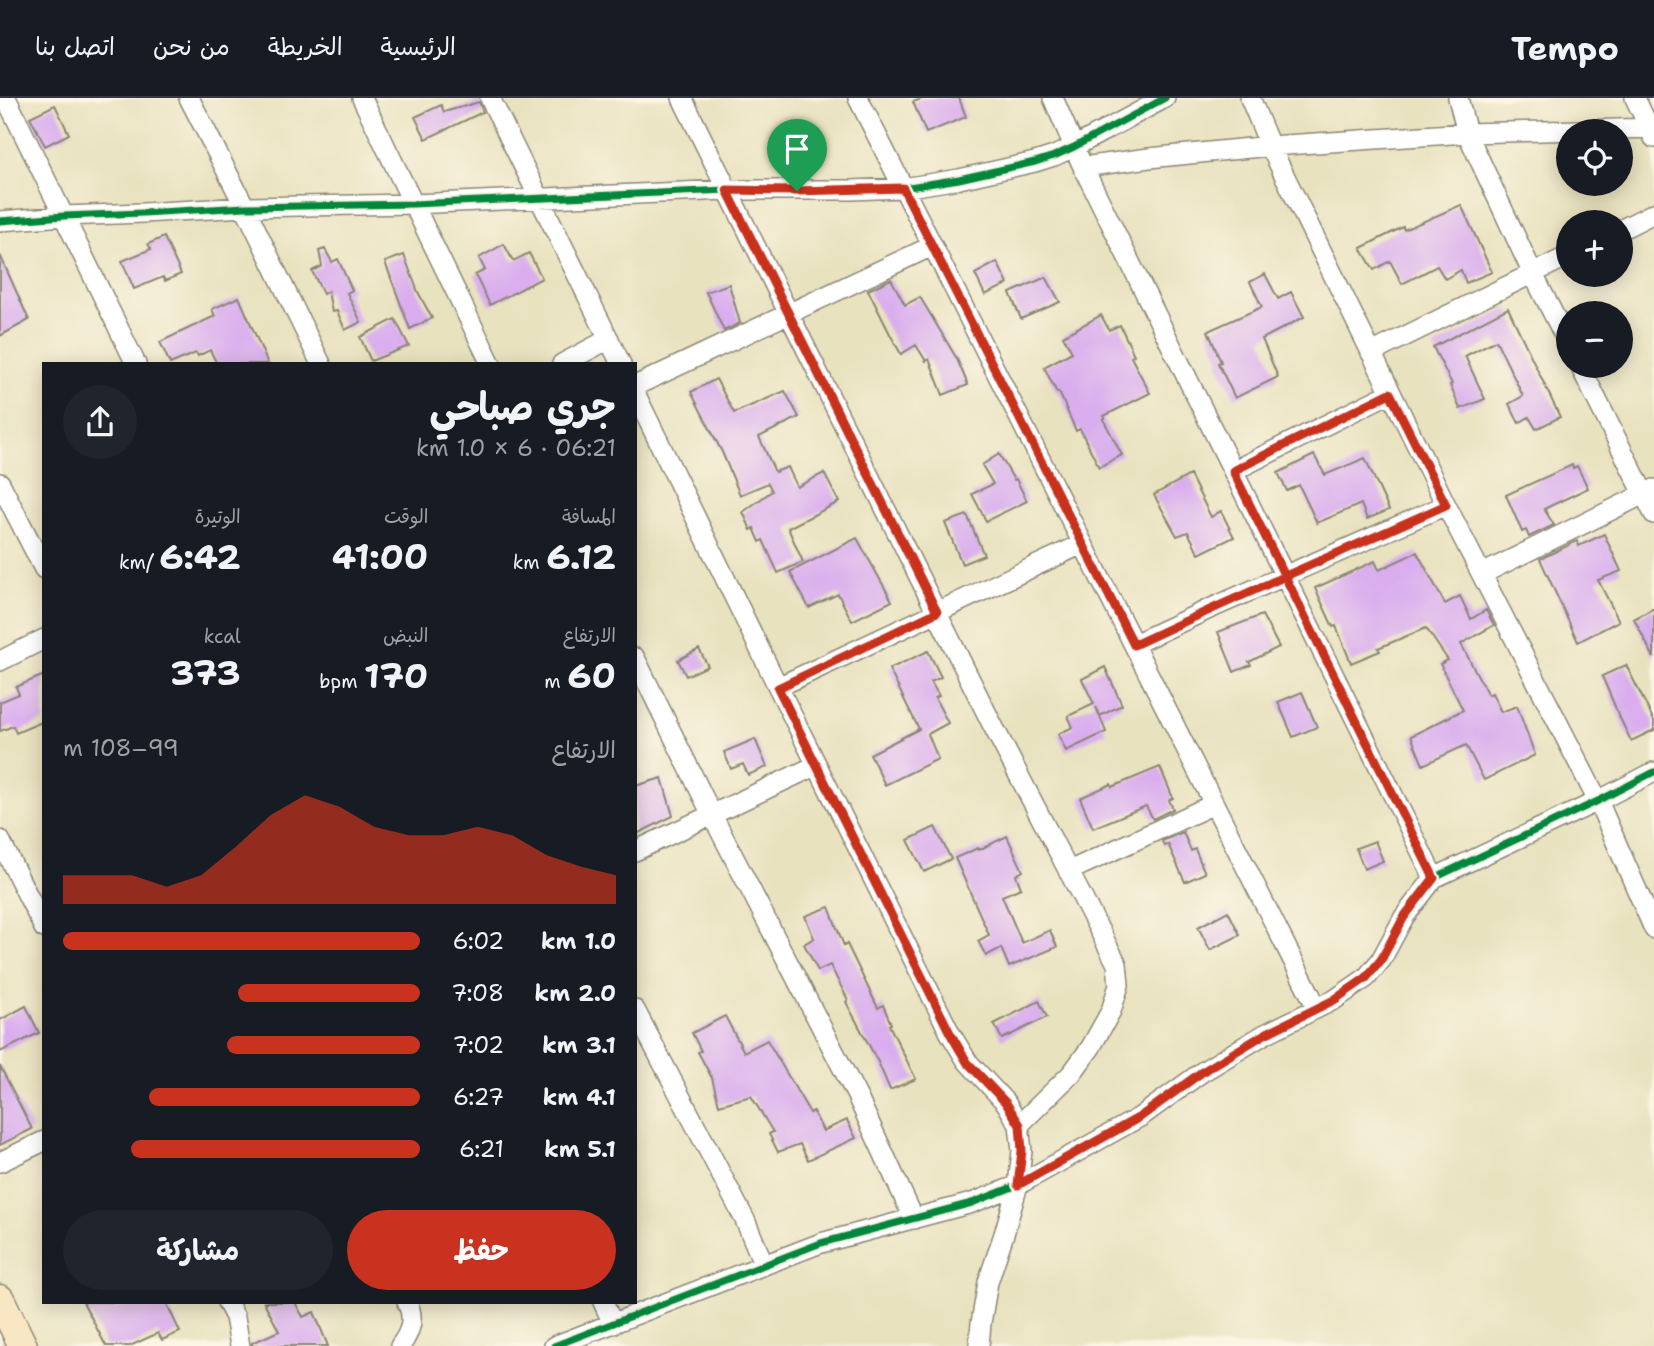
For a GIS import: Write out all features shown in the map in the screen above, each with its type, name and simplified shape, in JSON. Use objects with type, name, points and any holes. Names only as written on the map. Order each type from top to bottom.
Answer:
[{"type":"main road","points":[[0,1299],[23,1346]]},
{"type":"street","points":[[6,98],[135,362]]},
{"type":"street","points":[[188,98],[245,207],[320,362]]},
{"type":"street","points":[[362,98],[490,362]]},
{"type":"street","points":[[490,98],[620,362]]},
{"type":"street","points":[[682,98],[991,722],[1117,964],[1119,985],[1111,1011],[1091,1047],[1072,1073],[1020,1125]]},
{"type":"street","points":[[859,98],[1317,1008]]},
{"type":"street","points":[[1053,98],[1083,166],[1434,878]]},
{"type":"street","points":[[0,221],[245,207],[413,204],[727,190],[837,191],[903,188],[1035,162],[1074,147],[1165,98]]},
{"type":"street","points":[[1250,98],[1270,146],[1390,393],[1598,801],[1654,929]]},
{"type":"street","points":[[1458,98],[1468,133],[1556,319]]},
{"type":"street","points":[[1083,166],[1270,146],[1468,133],[1652,132],[1635,98]]},
{"type":"street","points":[[1633,224],[1654,214]]},
{"type":"street","points":[[637,385],[932,246]]},
{"type":"street","points":[[1371,354],[1556,262]]},
{"type":"street","points":[[566,362],[609,339]]},
{"type":"street","points":[[1587,378],[1649,491],[1654,514]]},
{"type":"street","points":[[1233,471],[1390,393]]},
{"type":"street","points":[[637,397],[950,1033],[967,1062],[1006,1103],[1020,1125],[1022,1151],[1018,1185],[988,1282],[979,1346]]},
{"type":"street","points":[[0,483],[39,545]]},
{"type":"street","points":[[1482,574],[1649,491]]},
{"type":"street","points":[[1134,645],[1446,505]]},
{"type":"street","points":[[778,688],[1082,544]]},
{"type":"street","points":[[0,661],[42,640]]},
{"type":"street","points":[[637,662],[712,815],[857,1096],[914,1219]]},
{"type":"street","points":[[637,850],[817,765]]},
{"type":"street","points":[[554,1346],[821,1243],[972,1203],[1018,1185],[1140,1117],[1202,1072],[1265,1034],[1334,1000],[1366,978],[1381,960],[1404,917],[1434,878],[1654,772]]},
{"type":"street","points":[[1069,871],[1214,804]]},
{"type":"street","points":[[0,840],[42,924]]},
{"type":"street","points":[[637,1014],[745,1220],[764,1265]]},
{"type":"street","points":[[0,1163],[42,1142]]},
{"type":"street","points":[[228,1304],[235,1317],[240,1346]]},
{"type":"street","points":[[400,1346],[410,1330],[412,1312],[408,1304]]},
{"type":"street","points":[[604,1304],[613,1324]]},
{"type":"building","points":[[924,98],[959,98],[966,117],[926,133],[913,102]]},
{"type":"building","points":[[479,102],[483,112],[426,139],[415,117],[441,105],[444,112]]},
{"type":"building","points":[[55,105],[69,134],[45,146],[30,117]]},
{"type":"building","points":[[1461,205],[1492,272],[1466,283],[1461,270],[1445,279],[1437,266],[1402,284],[1390,261],[1374,270],[1361,248],[1403,227],[1404,230]]},
{"type":"building","points":[[164,237],[181,274],[165,281],[163,277],[134,289],[122,261],[151,249],[148,244]]},
{"type":"building","points":[[504,244],[513,261],[529,253],[542,278],[490,305],[475,275],[485,270],[479,258]]},
{"type":"building","points":[[325,249],[332,262],[338,259],[352,290],[347,293],[361,322],[345,330],[337,311],[332,312],[328,291],[323,294],[312,271],[322,266],[319,251]]},
{"type":"building","points":[[0,255],[29,320],[0,336]]},
{"type":"building","points":[[404,255],[418,292],[432,318],[410,329],[385,262]]},
{"type":"building","points":[[997,262],[1008,284],[985,295],[975,274]]},
{"type":"building","points":[[1265,274],[1278,299],[1291,292],[1304,317],[1262,339],[1278,377],[1235,398],[1218,363],[1221,362],[1208,331],[1262,307],[1250,282]]},
{"type":"building","points":[[1046,277],[1060,302],[1021,319],[1010,293]]},
{"type":"building","points":[[891,279],[905,305],[920,297],[957,359],[968,385],[943,395],[929,359],[926,361],[916,345],[901,354],[868,290]]},
{"type":"building","points":[[729,284],[740,323],[724,331],[706,292]]},
{"type":"building","points":[[239,297],[267,362],[216,362],[210,350],[198,356],[196,353],[169,362],[160,342],[215,316],[212,309]]},
{"type":"building","points":[[1508,308],[1560,417],[1536,429],[1529,417],[1519,423],[1509,404],[1523,396],[1496,340],[1465,356],[1485,399],[1460,409],[1450,385],[1452,384],[1433,347]]},
{"type":"building","points":[[1101,315],[1109,330],[1120,325],[1134,355],[1131,357],[1150,393],[1104,416],[1103,419],[1122,455],[1099,467],[1080,429],[1076,431],[1059,392],[1057,393],[1044,367],[1072,352],[1063,336]]},
{"type":"building","points":[[395,319],[409,346],[371,361],[360,337]]},
{"type":"building","points":[[716,379],[734,413],[785,391],[799,417],[759,437],[775,472],[788,467],[797,487],[824,473],[839,502],[788,528],[803,562],[778,573],[763,540],[760,542],[754,528],[751,530],[743,512],[772,491],[768,483],[740,495],[722,452],[691,392]]},
{"type":"building","points":[[999,454],[1027,501],[986,521],[972,494],[993,484],[982,465]]},
{"type":"building","points":[[1314,455],[1325,475],[1365,458],[1389,510],[1367,519],[1361,504],[1317,523],[1299,485],[1287,491],[1278,473]]},
{"type":"building","points":[[1572,465],[1573,468],[1577,466],[1588,488],[1544,509],[1554,525],[1529,537],[1526,530],[1522,532],[1506,495]]},
{"type":"building","points":[[1190,475],[1211,517],[1221,511],[1234,537],[1199,554],[1188,532],[1177,536],[1154,495]]},
{"type":"building","points":[[967,515],[984,555],[962,564],[945,523]]},
{"type":"building","points":[[1604,534],[1621,571],[1598,580],[1619,621],[1578,642],[1540,559],[1577,541],[1579,546]]},
{"type":"building","points":[[857,538],[892,601],[852,621],[838,594],[809,608],[790,572]]},
{"type":"building","points":[[1417,552],[1445,604],[1460,596],[1471,619],[1486,610],[1494,625],[1461,644],[1488,695],[1492,693],[1501,712],[1517,706],[1535,755],[1484,780],[1466,745],[1423,765],[1411,736],[1463,710],[1440,664],[1448,660],[1426,628],[1378,648],[1380,651],[1351,663],[1336,626],[1333,627],[1315,588],[1375,561],[1379,570]]},
{"type":"building","points":[[1654,608],[1654,658],[1634,619]]},
{"type":"building","points":[[1262,615],[1279,647],[1249,662],[1251,665],[1234,672],[1218,632]]},
{"type":"building","points":[[699,649],[708,666],[686,676],[678,660]]},
{"type":"building","points":[[928,651],[941,677],[931,682],[939,696],[935,698],[948,723],[928,734],[938,759],[885,785],[870,754],[919,729],[889,669]]},
{"type":"building","points":[[1626,665],[1654,721],[1654,730],[1631,741],[1602,676]]},
{"type":"building","points":[[1105,667],[1122,705],[1100,716],[1096,707],[1106,732],[1066,751],[1058,734],[1073,727],[1068,716],[1094,704],[1082,679]]},
{"type":"building","points":[[42,676],[42,722],[16,733],[13,726],[0,731],[0,702],[19,694],[16,687]]},
{"type":"building","points":[[1302,692],[1317,727],[1293,737],[1278,702]]},
{"type":"building","points":[[755,739],[767,767],[748,775],[743,764],[731,769],[724,752]]},
{"type":"building","points":[[1160,767],[1173,798],[1169,800],[1173,809],[1153,819],[1146,806],[1093,828],[1080,798]]},
{"type":"building","points":[[662,778],[673,816],[637,834],[637,785]]},
{"type":"building","points":[[935,827],[951,859],[924,872],[908,840]]},
{"type":"building","points":[[1183,832],[1191,851],[1195,849],[1205,873],[1185,882],[1168,844],[1164,846],[1162,841]]},
{"type":"building","points":[[1007,836],[1023,871],[1016,875],[1021,888],[1002,896],[1022,943],[1050,930],[1057,947],[1009,967],[1001,948],[986,956],[978,941],[989,935],[955,858]]},
{"type":"building","points":[[1375,841],[1383,861],[1364,869],[1356,848]]},
{"type":"building","points":[[829,907],[844,946],[847,944],[878,1008],[883,1005],[891,1024],[889,1025],[916,1079],[890,1090],[830,965],[818,971],[804,944],[814,938],[805,916]]},
{"type":"building","points":[[1228,911],[1240,935],[1210,950],[1198,927]]},
{"type":"building","points":[[1039,1001],[1047,1017],[1002,1039],[994,1024]]},
{"type":"building","points":[[26,1006],[39,1033],[0,1052],[0,1020]]},
{"type":"building","points":[[725,1016],[744,1052],[767,1040],[823,1131],[847,1120],[856,1138],[808,1160],[800,1144],[778,1152],[769,1134],[773,1132],[751,1096],[719,1105],[712,1078],[698,1052],[701,1051],[692,1033]]},
{"type":"building","points":[[0,1066],[32,1129],[0,1145]]},
{"type":"building","points":[[84,1304],[167,1304],[180,1332],[162,1340],[158,1333],[130,1346],[106,1346]]},
{"type":"building","points":[[265,1304],[296,1304],[303,1317],[314,1312],[328,1346],[252,1346],[252,1343],[279,1331]]},
{"type":"cycle path","points":[[0,221],[245,207],[413,204],[727,190],[903,188],[959,179],[1054,156],[1165,98]]},
{"type":"cycle path","points":[[554,1346],[821,1243],[972,1203],[1018,1185],[1140,1117],[1202,1072],[1265,1034],[1334,1000],[1366,978],[1381,960],[1404,917],[1434,878],[1654,772]]},
{"type":"route","points":[[797,191],[727,190],[937,612],[778,688],[950,1033],[967,1062],[1006,1103],[1020,1125],[1022,1151],[1018,1185],[1140,1117],[1202,1072],[1265,1034],[1334,1000],[1366,978],[1381,960],[1404,917],[1434,878],[1285,577],[1233,471],[1390,393],[1446,505],[1285,577],[1207,610],[1134,645],[903,188],[797,191]]}]
